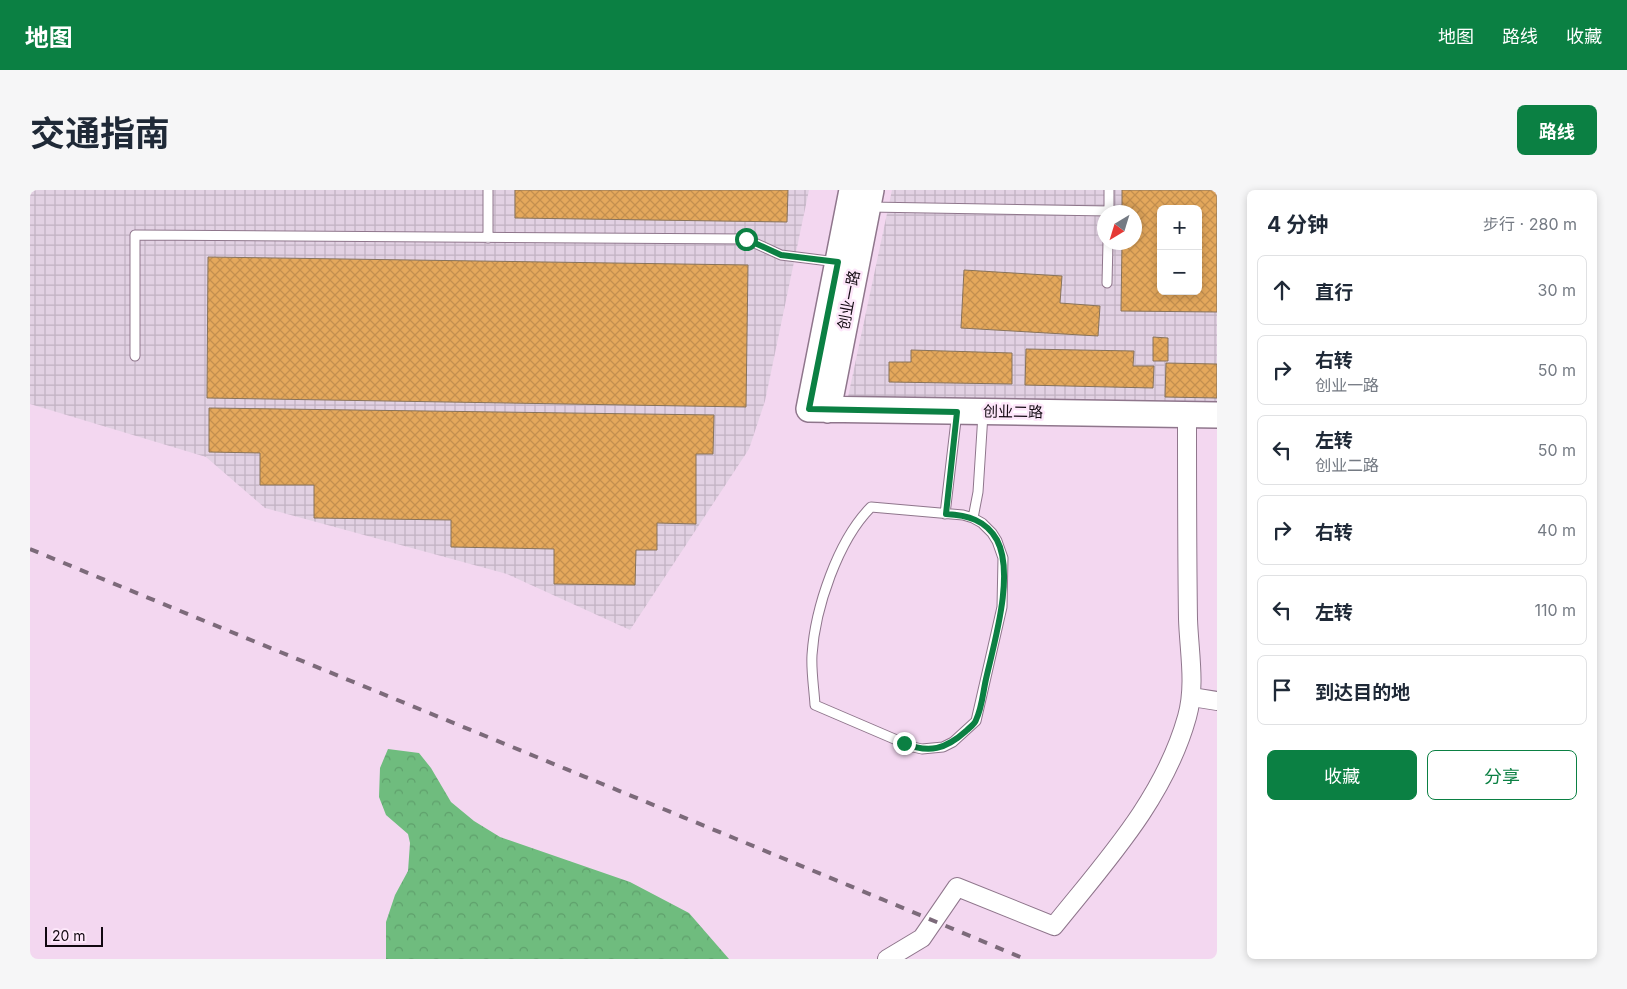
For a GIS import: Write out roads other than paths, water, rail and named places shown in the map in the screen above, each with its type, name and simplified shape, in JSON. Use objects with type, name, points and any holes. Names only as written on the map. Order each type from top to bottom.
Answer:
[{"type":"street","name":"创业一路","points":[[819,410],[838,262],[863,196]]},
{"type":"street","name":"创业一路","points":[[819,410],[863,196]]},
{"type":"street","name":"创业二路","points":[[819,410],[1217,415]]},
{"type":"street","points":[[887,959],[922,938],[958,887],[1054,926],[1148,805],[1172,758],[1187,718],[1192,697],[1188,621],[1187,415]]},
{"type":"street","points":[[1192,697],[1217,702]]},
{"type":"lane","points":[[488,190],[488,238]]},
{"type":"lane","points":[[1108,205],[1109,190]]},
{"type":"lane","points":[[863,196],[1097,211]]},
{"type":"lane","points":[[135,356],[135,235],[746,239],[781,255],[838,262]]},
{"type":"lane","points":[[1107,283],[1108,250]]},
{"type":"lane","points":[[946,514],[957,412]]},
{"type":"lane","points":[[973,518],[978,492],[983,412]]},
{"type":"lane","points":[[871,507],[973,518],[982,523],[992,533],[1003,558],[1002,607],[976,721],[954,742],[937,748],[922,749],[913,747],[815,705],[812,655],[816,626],[832,572],[847,538],[861,517],[871,507]]},
{"type":"railway","points":[[30,549],[1025,959]]}]
